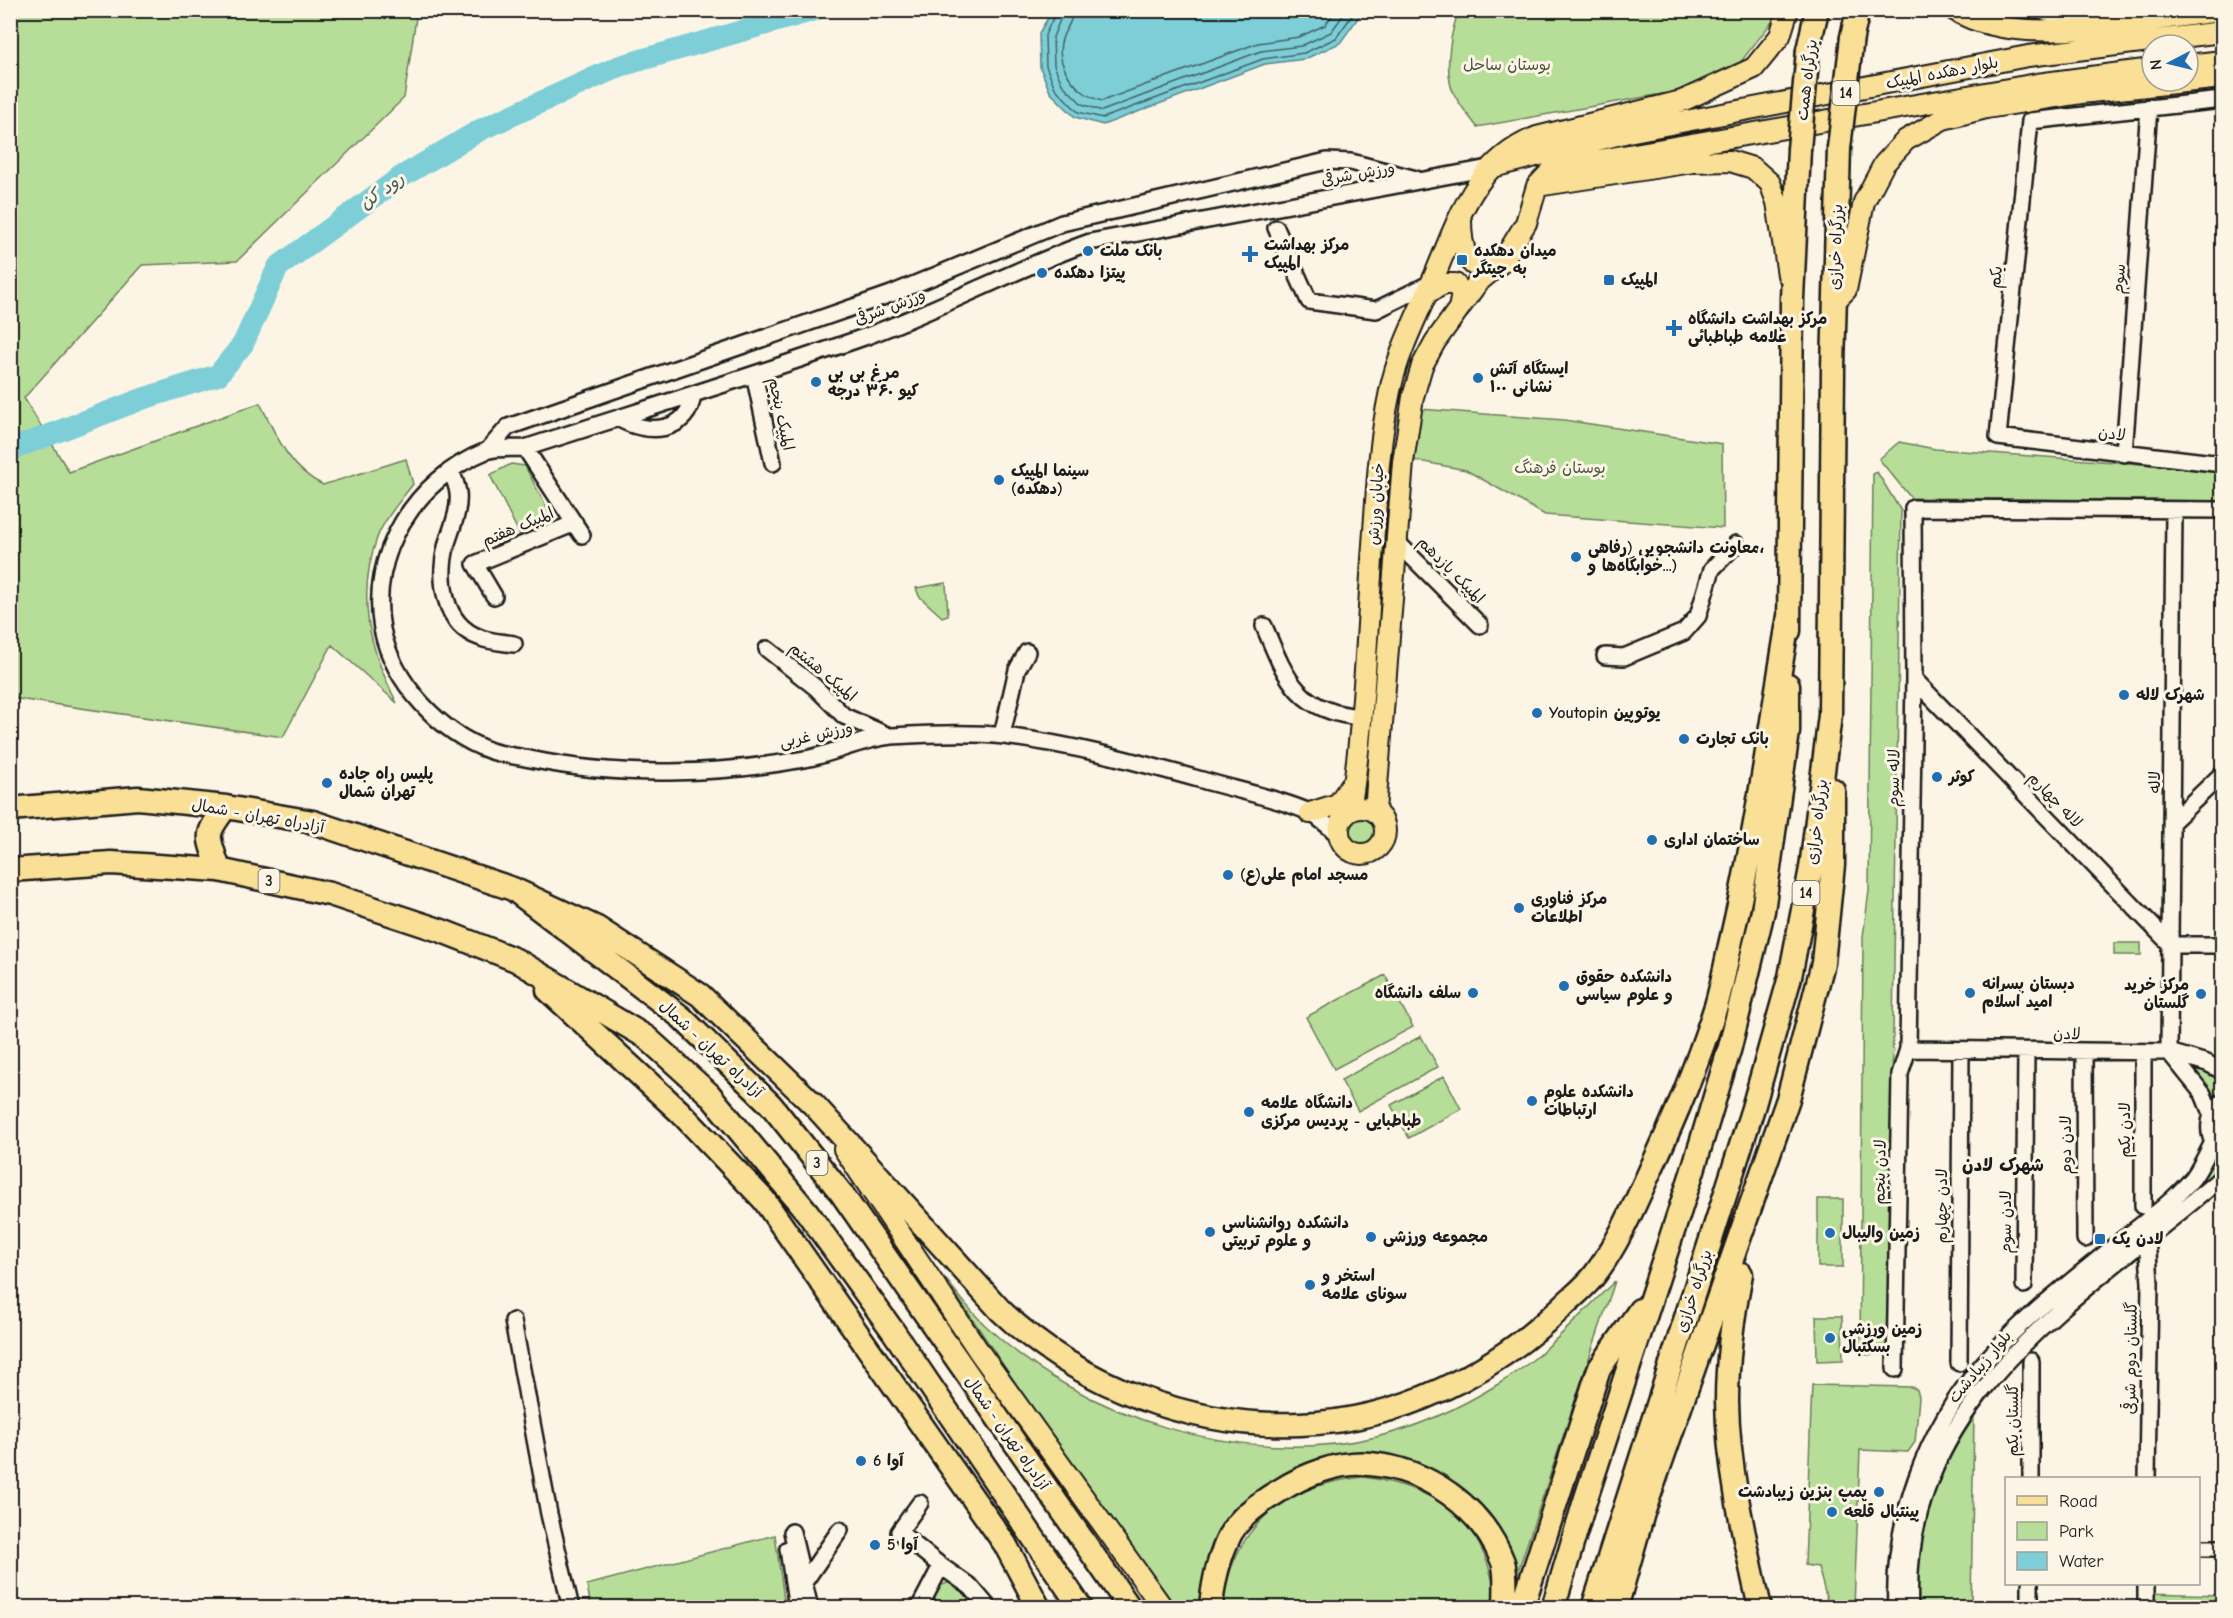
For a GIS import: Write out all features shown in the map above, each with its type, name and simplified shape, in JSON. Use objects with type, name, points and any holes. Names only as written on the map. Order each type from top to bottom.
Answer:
[{"type":"highway","name":"بزرگراه همت","points":[[1792,298],[1799,149],[1808,50],[1817,10]]},
{"type":"highway","name":"بزرگراه خرازی","points":[[1593,1608],[1753,1108],[1790,977],[1811,868],[1830,715],[1834,302],[1839,148],[1852,37],[1858,10]]},
{"type":"highway","name":"14","points":[[1553,1608],[1584,1504],[1731,1047],[1763,911],[1788,732],[1792,298]]},
{"type":"highway","points":[[513,889],[597,928],[700,995],[816,1106],[1001,1311],[1030,1337],[1077,1368],[1118,1389],[1208,1416],[1275,1425],[1331,1423],[1381,1412],[1436,1392],[1478,1371],[1532,1335],[1594,1277],[1616,1242],[1670,1130],[1716,1005],[1740,903],[1789,616]]},
{"type":"highway","points":[[1616,1608],[1643,1513],[1788,1099],[1823,963],[1833,866],[1830,715]]},
{"type":"highway","name":"آزادراه تهران - شمال","points":[[10,809],[138,798],[226,807],[313,822],[513,889],[681,1017],[771,1105],[842,1194],[1130,1608]]},
{"type":"highway","points":[[219,870],[209,842],[209,829],[226,807]]},
{"type":"highway","name":"3","points":[[10,870],[111,863],[219,870],[330,894],[442,931],[516,960],[646,1037],[709,1094],[807,1212],[893,1331],[1081,1608]]},
{"type":"highway","points":[[516,960],[680,1112],[764,1200],[1005,1544],[1039,1608]]},
{"type":"highway","points":[[1758,1188],[1736,1301],[1727,1400],[1736,1493],[1760,1608]]},
{"type":"highway","points":[[1522,1608],[1599,1369],[1653,1292]]},
{"type":"highway","points":[[1211,1608],[1213,1579],[1232,1532],[1261,1502],[1295,1481],[1329,1468],[1368,1464],[1399,1470],[1436,1484],[1449,1492],[1486,1530],[1504,1564],[1505,1608]]},
{"type":"highway","points":[[1749,1556],[1767,1608]]},
{"type":"main road","name":"خیابان ورزش","points":[[1350,811],[1361,717],[1379,459],[1390,390],[1411,325],[1461,210],[1489,168],[1516,146],[1538,137],[1682,101],[1754,68],[1780,36],[1788,10]]},
{"type":"main road","points":[[1954,10],[1973,20],[2032,32],[2108,26],[2223,11]]},
{"type":"main road","name":"بلوار دهکده المپیک","points":[[1489,168],[1628,132],[2028,56],[2223,32]]},
{"type":"main road","points":[[2200,64],[2223,62]]},
{"type":"main road","name":"بلوار دهکده المپیک","points":[[1537,186],[1554,168],[2037,84],[2140,71]]},
{"type":"main road","points":[[1834,302],[1846,290],[1864,202],[1884,164],[1906,140],[1943,119],[1986,108],[2081,93],[2223,78]]},
{"type":"main road","points":[[1537,186],[1693,162],[1730,161],[1753,168],[1770,183],[1777,202],[1792,298]]},
{"type":"main road","name":"خیابان ورزش","points":[[1375,811],[1402,462],[1413,397],[1422,366],[1435,342],[1478,282],[1502,262],[1526,223],[1537,186]]},
{"type":"main road","points":[[1461,210],[1461,244],[1466,256],[1480,267],[1489,269],[1502,262]]},
{"type":"main road","points":[[1429,288],[1455,284],[1462,293],[1459,309]]},
{"type":"main road","points":[[1310,813],[1338,804],[1355,778]]},
{"type":"main road","points":[[1362,808],[1375,811],[1384,823],[1384,838],[1376,850],[1369,853],[1354,852],[1342,843],[1341,822],[1350,811],[1362,808]]},
{"type":"main road","points":[[816,1106],[980,1353],[1163,1608]]},
{"type":"street","points":[[2037,11],[2067,18],[2116,10]]},
{"type":"street","points":[[2149,106],[2223,100]]},
{"type":"street","name":"یکم","points":[[1998,437],[2030,121],[2149,106]]},
{"type":"street","name":"سوم","points":[[2124,454],[2149,106]]},
{"type":"street","points":[[488,450],[508,427],[891,294],[1062,223],[1327,161],[1351,162],[1422,181]]},
{"type":"street","name":"ورزش شرقی","points":[[380,591],[390,543],[412,507],[451,471],[488,450],[525,448],[867,336],[948,304],[1053,255],[1090,242],[1489,168]]},
{"type":"street","points":[[1276,228],[1309,301],[1376,310],[1429,288]]},
{"type":"street","name":"المپیک پنجم","points":[[754,374],[773,463]]},
{"type":"street","points":[[618,418],[631,426],[657,430],[678,424],[692,406],[693,394]]},
{"type":"street","name":"لادن","points":[[1998,437],[2124,454],[2223,464]]},
{"type":"street","name":"المپیک هفتم","points":[[494,596],[475,564],[578,529],[525,448]]},
{"type":"street","points":[[451,471],[458,492],[458,505],[443,566],[444,593],[451,613],[468,632],[482,638],[514,644]]},
{"type":"street","name":"لاله سوم","points":[[1908,1049],[1914,680],[1913,508],[2174,511]]},
{"type":"street","points":[[2174,511],[2223,510]]},
{"type":"street","name":"لاله","points":[[2169,1052],[2173,821],[2174,511]]},
{"type":"street","name":"المپیک یازدهم","points":[[1396,541],[1480,625]]},
{"type":"street","points":[[1605,656],[1624,657],[1684,632],[1698,616],[1712,569],[1736,544]]},
{"type":"street","name":"ورزش غربی","points":[[380,591],[382,630],[394,662],[412,693],[443,724],[491,751],[557,765],[633,770],[710,770],[810,758],[889,736],[1002,735],[1111,755],[1310,813],[1340,836]]},
{"type":"street","points":[[1264,626],[1281,668],[1301,697],[1318,708],[1337,715],[1361,717]]},
{"type":"street","name":"المپیک هشتم","points":[[767,649],[815,687],[843,716],[889,736]]},
{"type":"street","points":[[1002,735],[1017,670],[1027,652]]},
{"type":"street","name":"لاله چهارم","points":[[1914,680],[2170,945]]},
{"type":"street","points":[[2173,821],[2223,774]]},
{"type":"street","points":[[2170,945],[2223,945]]},
{"type":"street","name":"لادن","points":[[1908,1049],[2143,1054],[2169,1052],[2207,1063],[2223,1071]]},
{"type":"street","name":"لادن پنجم","points":[[1895,1369],[1900,1074],[1908,1049]]},
{"type":"street","name":"لادن چهارم","points":[[1959,1363],[1961,1050]]},
{"type":"street","name":"لادن سوم","points":[[2024,1286],[2026,1051]]},
{"type":"street","name":"لادن دوم","points":[[2084,1052],[2085,1239]]},
{"type":"street","points":[[2169,1052],[2203,1094],[2212,1116],[2210,1133],[2218,1148]]},
{"type":"street","name":"لادن یکم","points":[[2143,1054],[2143,1206]]},
{"type":"street","points":[[2212,1116],[2223,1102]]},
{"type":"street","name":"بلوار زیبادشت","points":[[1896,1608],[1897,1551],[1904,1519],[1918,1476],[1942,1421],[1960,1392],[1983,1364],[2047,1301],[2160,1208],[2192,1179],[2218,1148]]},
{"type":"street","name":"بلوار زیبادشت","points":[[1910,1608],[1910,1570],[1918,1518],[1939,1457],[1954,1428],[1972,1401],[2030,1335],[2223,1176]]},
{"type":"street","points":[[2206,1191],[2223,1187]]},
{"type":"street","name":"گلستان دوم شرقی","points":[[2147,1238],[2150,1283],[2147,1477]]},
{"type":"street","points":[[513,1321],[549,1515],[571,1608]]},
{"type":"street","name":"گلستان یکم","points":[[2031,1360],[2031,1477]]},
{"type":"street","points":[[920,1503],[899,1532],[970,1587],[989,1608]]},
{"type":"street","points":[[805,1581],[840,1530]]},
{"type":"street","points":[[797,1608],[788,1547],[792,1532],[810,1608]]},
{"type":"street","points":[[2200,1548],[2223,1548]]},
{"type":"street","points":[[919,1608],[941,1566]]},
{"type":"street","points":[[2030,1585],[2030,1608]]},
{"type":"street","points":[[2146,1585],[2146,1608]]},
{"type":"green space","points":[[10,11],[417,11],[404,98],[237,261],[142,265],[24,398],[69,472],[260,403],[278,439],[292,460],[301,470],[323,485],[406,459],[413,484],[380,531],[367,581],[367,602],[373,643],[387,683],[397,703],[332,645],[283,737],[11,698]]},
{"type":"green space","name":"بوستان ساحل","points":[[1459,11],[1777,11],[1775,18],[1736,68],[1684,90],[1477,127],[1457,100],[1450,82],[1450,46]]},
{"type":"green space","name":"بوستان فرهنگ","points":[[1420,409],[1564,420],[1722,444],[1723,528],[1545,515],[1466,470],[1413,460]]},
{"type":"green space","points":[[1899,442],[1935,449],[2222,470],[2222,501],[1911,498],[1879,459]]},
{"type":"green space","points":[[511,464],[525,466],[554,522],[522,539],[490,475]]},
{"type":"green space","points":[[1877,472],[1901,511],[1888,1354],[1860,1355],[1863,937],[1869,891],[1873,474]]},
{"type":"green space","points":[[946,583],[948,615],[942,617],[919,596],[916,588]]},
{"type":"green space","points":[[1362,810],[1376,816],[1382,830],[1376,844],[1362,850],[1348,844],[1342,830],[1348,816]]},
{"type":"green space","points":[[2114,943],[2141,943],[2141,955],[2114,955]]},
{"type":"green space","points":[[1385,975],[1413,1027],[1334,1069],[1306,1017]]},
{"type":"green space","points":[[1421,1036],[1438,1067],[1358,1111],[1341,1080]]},
{"type":"green space","points":[[2184,1063],[2210,1071],[2222,1079],[2222,1094],[2212,1104]]},
{"type":"green space","points":[[1444,1076],[1461,1109],[1409,1138],[1391,1105]]},
{"type":"green space","points":[[2214,1156],[2222,1161],[2222,1169],[2186,1196],[2201,1182]]},
{"type":"green space","name":"زمین والیبال","points":[[1818,1199],[1843,1199],[1843,1267],[1818,1267]]},
{"type":"green space","points":[[944,1277],[985,1325],[1024,1358],[1069,1387],[1117,1410],[1167,1428],[1220,1440],[1273,1446],[1325,1445],[1376,1437],[1408,1428],[1456,1408],[1516,1373],[1560,1335],[1615,1281],[1515,1580],[1416,1466],[1288,1473],[1259,1490],[1243,1505],[1213,1549],[1206,1566],[1198,1607],[1172,1608],[1097,1504]]},
{"type":"green space","name":"زمین ورزشی بسکتبال","points":[[1816,1316],[1842,1316],[1843,1360],[1817,1361]]},
{"type":"green space","name":"پینتبال قلعه","points":[[1812,1385],[1912,1387],[1917,1390],[1919,1397],[1915,1442],[1908,1452],[1860,1450],[1854,1607],[1829,1607],[1818,1567],[1805,1565]]},
{"type":"green space","points":[[1974,1415],[1971,1607],[1913,1608],[1916,1555],[1928,1507],[1948,1460]]},
{"type":"green space","points":[[1363,1477],[1417,1490],[1438,1501],[1457,1516],[1472,1533],[1484,1554],[1492,1579],[1497,1608],[1222,1608],[1228,1579],[1237,1554],[1250,1533],[1267,1515],[1286,1500],[1309,1489]]},
{"type":"green space","points":[[775,1535],[785,1607],[591,1607],[587,1585]]},
{"type":"green space","points":[[947,1583],[957,1583],[983,1608],[926,1608],[937,1587]]},
{"type":"green space","points":[[2144,1593],[2222,1595],[2222,1607],[2144,1608]]},
{"type":"water","points":[[1052,11],[1363,11],[1340,43],[1305,59],[1265,64],[1103,125],[1075,117],[1050,92],[1040,67],[1039,33]]},
{"type":"waterway","name":"رود کن","points":[[10,450],[142,399],[218,375],[243,344],[278,267],[401,177],[480,130],[620,66],[815,10]]},
{"type":"place","name":"بانک ملت","points":[[1088,251]]},
{"type":"place","name":"مرکز بهداشت المپیک","points":[[1250,254]]},
{"type":"place","name":"میدان دهکده به چیتگر","points":[[1462,260]]},
{"type":"place","name":"پیتزا دهکده","points":[[1042,273]]},
{"type":"place","name":"المپیک","points":[[1609,280]]},
{"type":"place","name":"مرکز بهداشت دانشگاه علامه طباطبائی","points":[[1674,328]]},
{"type":"place","name":"ایستگاه آتش نشانی ۱۰۰","points":[[1478,378]]},
{"type":"place","name":"مرغ بی بی کیو ۳۶۰ درجه","points":[[816,382]]},
{"type":"place","name":"سینما المپیک (دهکده)","points":[[999,480]]},
{"type":"place","name":"معاونت دانشجویی (رفاهی، خوابگاه‌ها و...)","points":[[1576,557]]},
{"type":"place","name":"شهرک لاله","points":[[2124,695]]},
{"type":"place","name":"Youtopin یوتوپین","points":[[1537,713]]},
{"type":"place","name":"بانک تجارت","points":[[1684,739]]},
{"type":"place","name":"کوثر","points":[[1937,777]]},
{"type":"place","name":"پلیس راه جاده تهران شمال","points":[[327,783]]},
{"type":"place","name":"ساختمان اداری","points":[[1652,840]]},
{"type":"place","name":"مسجد امام علی(ع)","points":[[1228,875]]},
{"type":"place","name":"مرکز فناوری اطلاعات","points":[[1519,908]]},
{"type":"place","name":"دانشکده حقوق و علوم سیاسی","points":[[1564,986]]},
{"type":"place","name":"سلف دانشگاه","points":[[1473,993]]},
{"type":"place","name":"دبستان پسرانه امید اسلام","points":[[1970,993]]},
{"type":"place","name":"مرکز خرید گلستان","points":[[2201,994]]},
{"type":"place","name":"دانشکده علوم ارتباطات","points":[[1532,1101]]},
{"type":"place","name":"دانشگاه علامه طباطبایی - پردیس مرکزی","points":[[1249,1112]]},
{"type":"place","name":"دانشکده روانشناسی و علوم تربیتی","points":[[1210,1232]]},
{"type":"place","name":"زمین والیبال","points":[[1830,1233]]},
{"type":"place","name":"مجموعه ورزشی","points":[[1371,1237]]},
{"type":"place","name":"لادن یک","points":[[2100,1239]]},
{"type":"place","name":"استخر و سونای علامه","points":[[1310,1285]]},
{"type":"place","name":"زمین ورزشی بسکتبال","points":[[1830,1338]]},
{"type":"place","name":"آوا 6","points":[[861,1461]]},
{"type":"place","name":"پمپ بنزین زیبادشت","points":[[1879,1492]]},
{"type":"place","name":"پینتبال قلعه","points":[[1832,1512]]},
{"type":"place","name":"آوا 5","points":[[875,1545]]},
{"type":"district","name":"شهرک لادن","points":[[2003,1165]]}]
